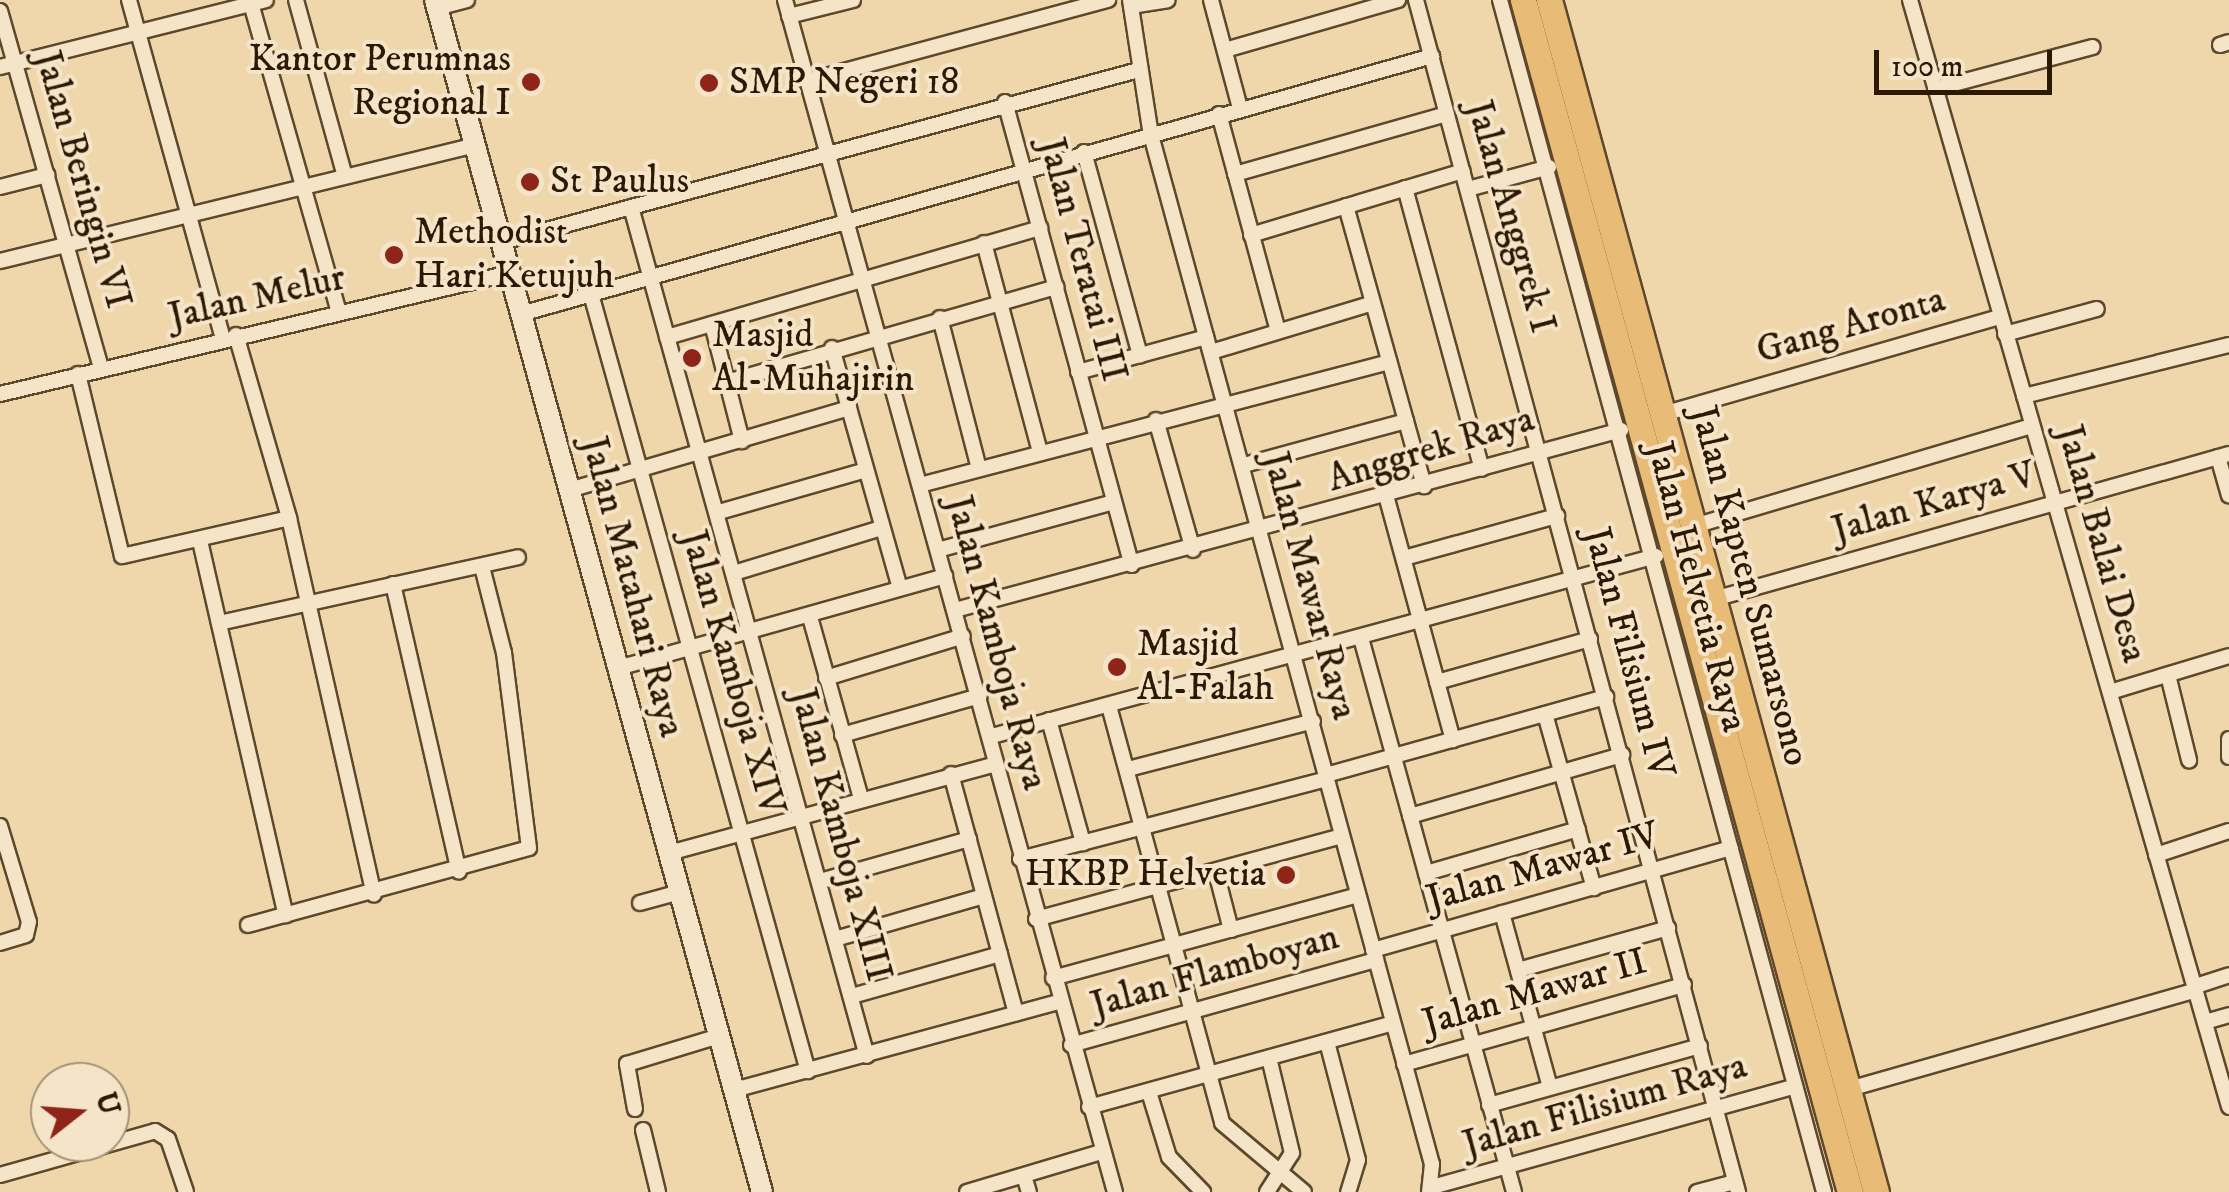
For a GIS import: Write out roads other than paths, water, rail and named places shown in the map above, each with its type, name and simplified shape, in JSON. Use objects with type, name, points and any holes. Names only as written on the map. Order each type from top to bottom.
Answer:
[{"type":"highway","name":"Jalan Kapten Sumarsono","points":[[1523,0],[1850,1192]]},
{"type":"highway","name":"Jalan Kapten Sumarsono","points":[[1549,0],[1814,963],[1853,1087],[1876,1192]]},
{"type":"highway","points":[[1789,970],[1814,963]]},
{"type":"street","points":[[129,0],[188,213],[289,518],[374,895]]},
{"type":"street","points":[[296,0],[344,173]]},
{"type":"street","points":[[436,4],[466,0]]},
{"type":"street","name":"Jalan Kamboja Raya","points":[[785,0],[992,736],[1052,978],[1115,1192]]},
{"type":"street","points":[[790,16],[853,0]]},
{"type":"street","points":[[807,81],[1108,0]]},
{"type":"street","points":[[1130,3],[1168,0]]},
{"type":"street","points":[[1211,0],[1240,108]]},
{"type":"street","points":[[1224,50],[1398,0]]},
{"type":"street","name":"Jalan Anggrek I","points":[[1416,0],[1542,451]]},
{"type":"street","name":"Jalan Helvetia Raya","points":[[1500,0],[1550,167],[1656,556],[1824,1192]]},
{"type":"street","name":"Jalan Balai Desa","points":[[1910,0],[2032,426],[2058,502],[2229,1107]]},
{"type":"street","points":[[8,66],[256,1],[339,312]]},
{"type":"street","name":"Jalan Mawar Raya","points":[[1130,3],[1135,71],[1151,135],[1404,1064],[1430,1190]]},
{"type":"street","name":"Jalan Matahari Raya","points":[[436,4],[734,1090],[755,1190]]},
{"type":"street","name":"Jalan Beringin VI","points":[[0,11],[8,66],[47,174],[101,367]]},
{"type":"street","points":[[1935,89],[2093,47]]},
{"type":"street","points":[[521,314],[844,217],[1432,56]]},
{"type":"street","points":[[502,242],[1005,102],[1135,71]]},
{"type":"street","name":"Jalan Teratai III","points":[[1005,102],[1132,565]]},
{"type":"street","points":[[1220,114],[1278,331]]},
{"type":"street","points":[[1234,174],[1447,114]]},
{"type":"street","points":[[0,261],[344,173],[475,145]]},
{"type":"street","points":[[1084,152],[1140,355]]},
{"type":"street","points":[[1468,189],[1550,167]]},
{"type":"street","points":[[1251,234],[1463,171]]},
{"type":"street","points":[[0,187],[47,174]]},
{"type":"street","points":[[1405,188],[1482,468]]},
{"type":"street","name":"Jalan Kamboja XIII","points":[[630,206],[866,1056]]},
{"type":"street","points":[[1346,206],[1424,486]]},
{"type":"street","points":[[666,337],[861,276],[1040,228]]},
{"type":"street","points":[[984,243],[1040,452]]},
{"type":"street","name":"Jalan Melur","points":[[0,394],[510,273]]},
{"type":"street","points":[[727,382],[832,348],[1057,287]]},
{"type":"street","name":"Jalan Kamboja XIV","points":[[591,294],[808,1071]]},
{"type":"street","points":[[1078,372],[1140,355],[1278,331],[1374,302]]},
{"type":"street","points":[[2005,334],[2097,308]]},
{"type":"street","name":"Gang Aronta","points":[[1663,414],[2000,317]]},
{"type":"street","points":[[940,318],[980,469]]},
{"type":"street","points":[[712,324],[742,441]]},
{"type":"street","points":[[2024,396],[2229,345]]},
{"type":"street","points":[[832,348],[900,588]]},
{"type":"street","points":[[920,485],[1096,435],[1226,406],[1389,362]]},
{"type":"street","points":[[78,374],[119,551],[132,558],[289,518]]},
{"type":"street","points":[[570,490],[849,408]]},
{"type":"street","points":[[1156,420],[1193,550]]},
{"type":"street","points":[[1244,466],[1406,421]]},
{"type":"street","points":[[1694,526],[2032,426]]},
{"type":"street","name":"Anggrek Raya","points":[[955,610],[1260,534],[1621,430]]},
{"type":"street","name":"Jalan Filisium IV","points":[[1542,451],[1736,1187]]},
{"type":"street","points":[[2224,456],[2229,495]]},
{"type":"street","name":"Jalan Karya V","points":[[1714,599],[2224,456]]},
{"type":"street","points":[[718,512],[866,470]]},
{"type":"street","points":[[1388,498],[1453,740]]},
{"type":"street","points":[[938,550],[1114,502]]},
{"type":"street","points":[[1404,558],[1557,516]]},
{"type":"street","points":[[734,573],[881,528]]},
{"type":"street","points":[[200,541],[286,916]]},
{"type":"street","points":[[992,736],[1295,657],[1656,556]]},
{"type":"street","points":[[219,624],[518,557]]},
{"type":"street","points":[[248,924],[374,895],[530,848],[504,653],[482,567]]},
{"type":"street","points":[[618,668],[945,576]]},
{"type":"street","points":[[393,584],[459,872]]},
{"type":"street","points":[[810,617],[861,800]]},
{"type":"street","points":[[826,678],[963,636]]},
{"type":"street","points":[[1361,638],[1514,1192]]},
{"type":"street","points":[[1437,682],[1590,638]]},
{"type":"street","points":[[2110,692],[2229,656]]},
{"type":"street","points":[[2168,675],[2189,760]]},
{"type":"street","points":[[842,735],[980,696]]},
{"type":"street","points":[[1020,860],[1606,697]]},
{"type":"street","points":[[1109,706],[1222,1123],[1304,1192]]},
{"type":"street","points":[[1545,714],[1594,888]]},
{"type":"street","points":[[1049,720],[1083,843]]},
{"type":"street","points":[[1128,769],[1312,721]]},
{"type":"street","points":[[2229,739],[2229,757]]},
{"type":"street","points":[[1410,816],[1622,755]]},
{"type":"street","points":[[669,853],[996,764]]},
{"type":"street","points":[[951,774],[1016,1013]]},
{"type":"street","points":[[0,826],[4,857],[29,927],[0,944]]},
{"type":"street","points":[[1426,873],[1578,829]]},
{"type":"street","points":[[2156,855],[2229,830]]},
{"type":"street","points":[[1036,919],[1342,836]]},
{"type":"street","points":[[820,881],[968,839]]},
{"type":"street","name":"Jalan Mawar IV","points":[[1374,955],[1442,930],[1731,848]]},
{"type":"street","points":[[1216,872],[1231,930]]},
{"type":"street","points":[[640,902],[680,892]]},
{"type":"street","points":[[1052,978],[1358,894]]},
{"type":"street","points":[[836,939],[984,896]]},
{"type":"street","points":[[1502,913],[1550,1088]]},
{"type":"street","points":[[1518,970],[1668,928]]},
{"type":"street","points":[[852,996],[1000,954]]},
{"type":"street","name":"Jalan Flamboyan","points":[[1072,1045],[1374,955]]},
{"type":"street","points":[[1853,1087],[2229,976]]},
{"type":"street","name":"Jalan Mawar II","points":[[1404,1064],[1684,985]]},
{"type":"street","points":[[734,1090],[1059,1002]]},
{"type":"street","points":[[2204,1022],[2229,1015]]},
{"type":"street","points":[[1089,1107],[1393,1023]]},
{"type":"street","points":[[635,1108],[628,1063],[719,1036]]},
{"type":"street","points":[[1327,1042],[1358,1160],[1348,1192]]},
{"type":"street","points":[[1490,1105],[1700,1046]]},
{"type":"street","points":[[1267,1192],[1292,1154],[1269,1058]]},
{"type":"street","name":"Jalan Filisium Raya","points":[[1430,1190],[1795,1086]]},
{"type":"street","points":[[1149,1092],[1169,1156],[1203,1192]]},
{"type":"street","points":[[642,1130],[658,1192]]},
{"type":"street","points":[[0,1174],[149,1132],[168,1138],[186,1192]]},
{"type":"street","points":[[968,1192],[1102,1152]]},
{"type":"street","points":[[1024,1176],[1029,1192]]},
{"type":"street","points":[[1697,1192],[1736,1187]]},
{"type":"place","name":"Kantor Perumnas Regional I","points":[[531,82]]},
{"type":"place","name":"SMP Negeri 18","points":[[709,83]]},
{"type":"place","name":"St Paulus","points":[[530,182]]},
{"type":"place","name":"Methodist Hari Ketujuh","points":[[394,255]]},
{"type":"place","name":"Masjid Al-Muhajirin","points":[[692,358]]},
{"type":"place","name":"Masjid Al-Falah","points":[[1117,667]]},
{"type":"place","name":"HKBP Helvetia","points":[[1286,875]]}]
